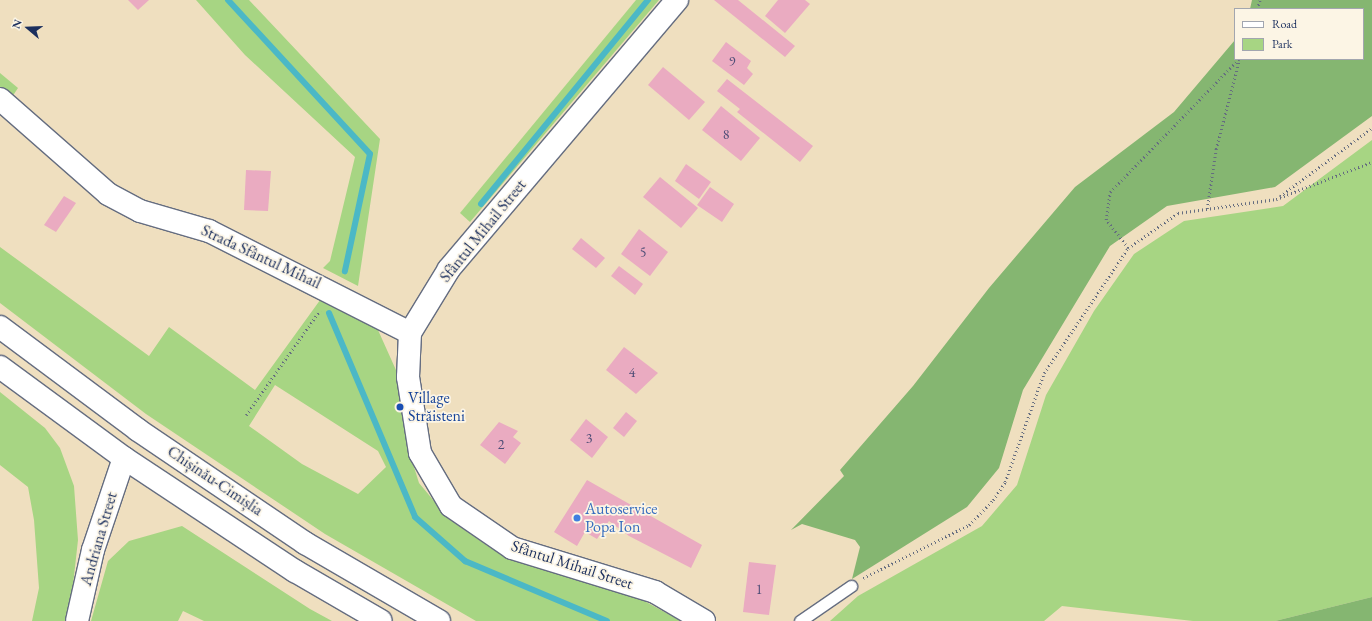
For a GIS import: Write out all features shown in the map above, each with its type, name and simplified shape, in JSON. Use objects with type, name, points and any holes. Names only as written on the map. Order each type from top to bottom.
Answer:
[{"type":"main road","name":"Sfântul Mihail Street","points":[[677,0],[450,269],[410,333],[408,377],[420,453],[451,506],[512,548],[655,592],[704,621]]},
{"type":"main road","name":"Strada Sfântul Mihail","points":[[0,99],[108,194],[140,211],[209,230],[351,300],[410,333]]},
{"type":"main road","name":"Chișinău-Cimișlia","points":[[0,327],[138,430],[305,543],[439,621]]},
{"type":"main road","name":"Chișinău-Cimișlia","points":[[0,367],[124,458],[295,571],[381,621]]},
{"type":"main road","name":"Andriana Street","points":[[77,621],[92,550],[124,458]]},
{"type":"lane","points":[[800,621],[851,586]]},
{"type":"path","points":[[1128,248],[1106,220],[1110,192],[1238,60]]},
{"type":"path","points":[[1207,209],[1216,149],[1239,60]]},
{"type":"path","points":[[1276,199],[1372,128]]},
{"type":"path","points":[[851,586],[879,568],[969,525],[993,500],[1005,482],[1044,373],[1128,248],[1178,213],[1276,199],[1372,162]]},
{"type":"path","points":[[246,415],[314,316],[322,308],[351,300]]},
{"type":"green space","points":[[196,0],[249,0],[380,139],[358,286],[323,268],[330,261],[355,157],[245,55]]},
{"type":"green space","points":[[636,0],[659,0],[470,222],[460,213]]},
{"type":"green space","points":[[1252,0],[1372,0],[1372,116],[1275,187],[1167,206],[1110,246],[1023,390],[999,468],[967,507],[852,579],[860,547],[855,540],[802,524],[791,530],[844,476],[840,470],[913,386],[989,288],[1075,187],[1174,112],[1234,41],[1234,60],[1364,60],[1364,8],[1250,8]]},
{"type":"green space","points":[[0,73],[18,88],[12,97],[0,88]]},
{"type":"green space","points":[[1372,140],[1372,597],[1275,621],[1193,621],[1062,606],[1044,621],[830,621],[858,596],[982,526],[1017,485],[1046,395],[1094,311],[1134,254],[1184,221],[1283,206]]},
{"type":"green space","points":[[0,247],[149,356],[169,327],[255,390],[323,296],[364,314],[378,330],[400,379],[409,451],[419,483],[449,519],[492,549],[549,571],[637,597],[681,621],[476,621],[325,534],[146,414],[0,303]],"holes":[[[275,385],[378,451],[386,467],[358,494],[302,464],[249,426]]]},
{"type":"green space","points":[[0,392],[45,428],[60,448],[74,486],[78,540],[69,621],[32,621],[39,588],[34,520],[28,487],[0,465]]},
{"type":"green space","points":[[182,526],[310,609],[332,621],[204,621],[183,611],[178,621],[91,621],[108,561],[129,541]]},
{"type":"green space","points":[[1372,597],[1372,621],[1275,621]]},
{"type":"building","points":[[128,0],[149,0],[138,10]]},
{"type":"building","points":[[714,0],[738,0],[795,46],[785,57]]},
{"type":"building","points":[[778,0],[805,0],[810,4],[785,33],[765,16]]},
{"type":"building","points":[[726,42],[751,61],[747,68],[753,74],[744,85],[712,61]]},
{"type":"building","points":[[663,67],[705,102],[689,120],[648,85]]},
{"type":"building","points":[[727,79],[813,146],[800,162],[737,112],[740,109],[717,91]]},
{"type":"building","points":[[721,106],[760,138],[741,161],[702,130]]},
{"type":"building","points":[[686,164],[711,182],[699,199],[675,181]]},
{"type":"building","points":[[246,170],[271,171],[268,211],[244,210]]},
{"type":"building","points":[[660,177],[698,208],[681,228],[643,197]]},
{"type":"building","points":[[710,187],[734,204],[722,222],[697,205]]},
{"type":"building","points":[[64,196],[76,203],[56,232],[44,225]]},
{"type":"building","points":[[639,229],[668,252],[650,276],[621,254]]},
{"type":"building","points":[[581,238],[605,258],[596,268],[572,249]]},
{"type":"building","points":[[619,266],[643,284],[635,295],[611,276]]},
{"type":"building","points":[[624,347],[658,373],[636,394],[606,370]]},
{"type":"building","points":[[626,412],[637,421],[624,437],[613,428]]},
{"type":"building","points":[[586,419],[608,437],[592,458],[570,440]]},
{"type":"building","points":[[499,422],[518,431],[513,437],[521,443],[505,464],[480,445]]},
{"type":"building","points":[[587,480],[702,545],[691,568],[629,536],[609,521],[597,539],[585,532],[577,546],[554,532]]},
{"type":"building","points":[[749,562],[776,565],[769,615],[743,612]]},
{"type":"waterway","points":[[228,0],[370,154],[345,271]]},
{"type":"waterway","points":[[481,204],[648,0]]},
{"type":"waterway","points":[[329,313],[415,517],[465,561],[607,621]]},
{"type":"place","name":"Village Străisteni","points":[[400,407]]},
{"type":"place","name":"Autoservice Popa Ion","points":[[577,518]]}]
